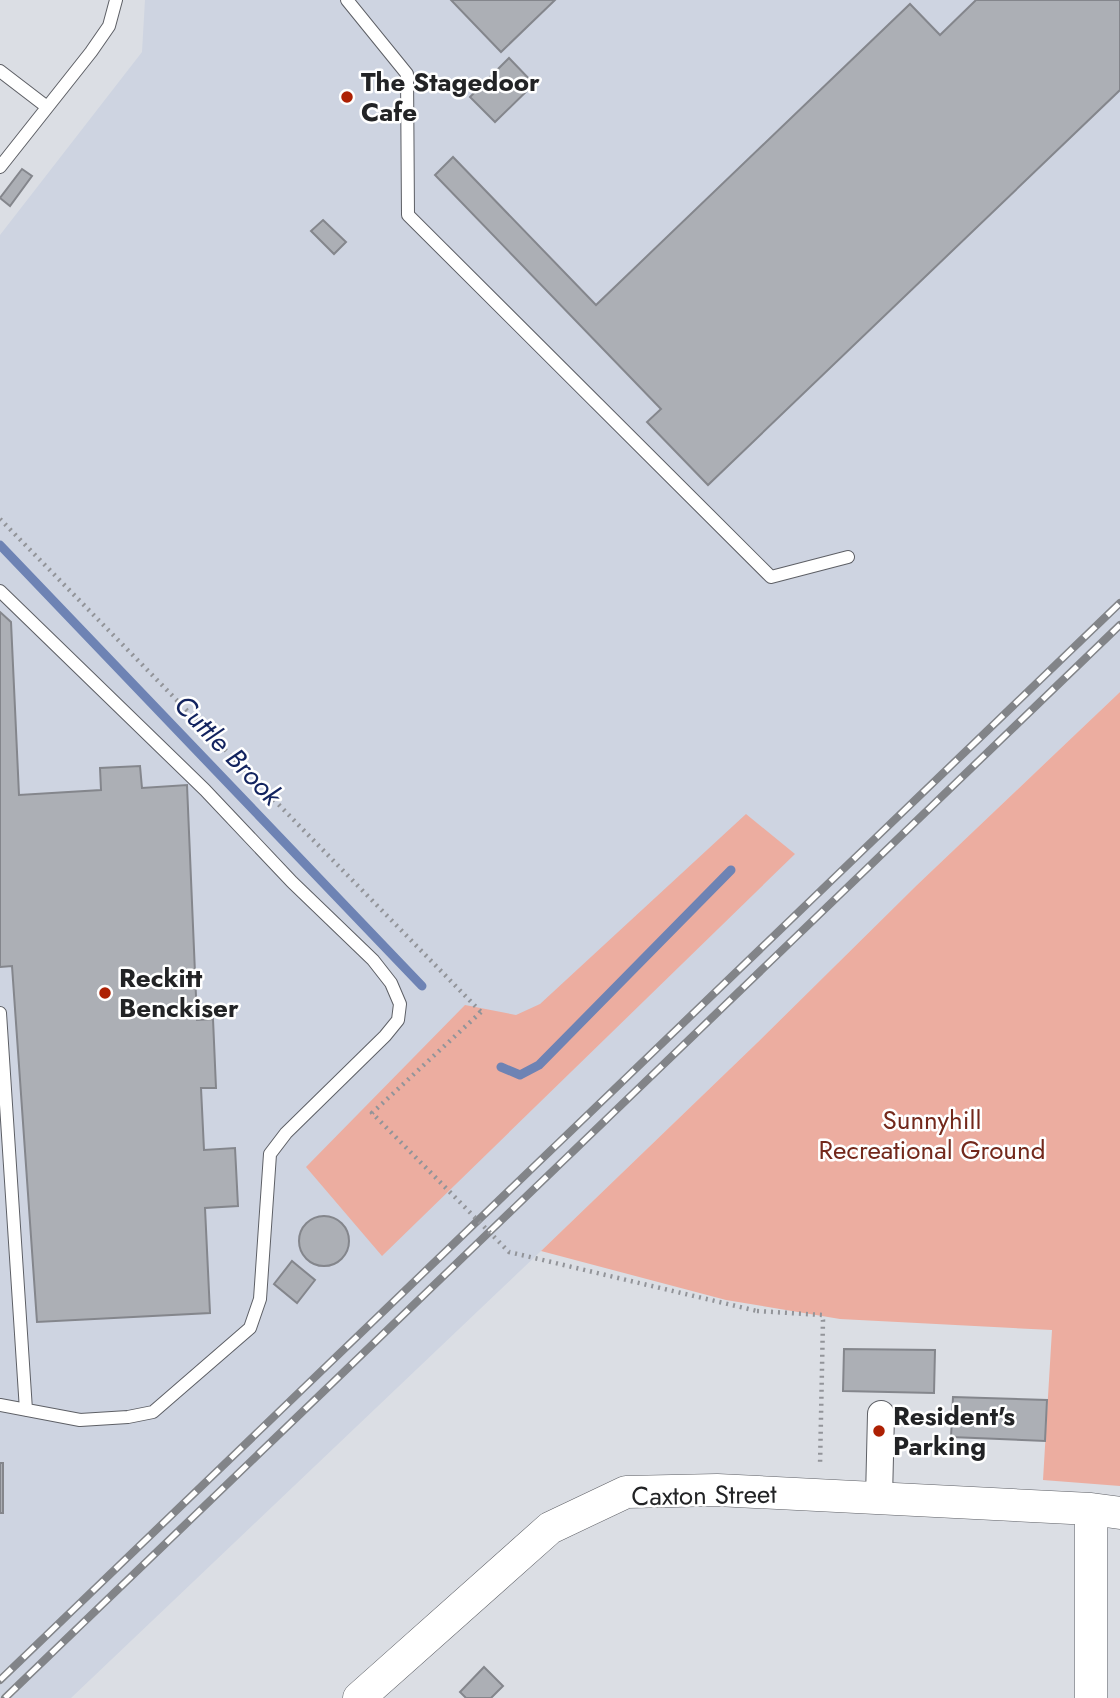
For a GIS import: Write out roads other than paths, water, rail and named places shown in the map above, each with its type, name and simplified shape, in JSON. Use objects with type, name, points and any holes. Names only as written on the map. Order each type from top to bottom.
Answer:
[{"type":"street","points":[[879,1498],[881,1414]]},
{"type":"street","name":"Caxton Street","points":[[359,1698],[550,1528],[626,1492],[717,1490],[1106,1511]]},
{"type":"street","points":[[1091,1698],[1106,1511]]},
{"type":"lane","points":[[0,167],[91,52],[109,26],[116,0]]},
{"type":"lane","points":[[347,0],[407,74],[408,215],[771,577],[848,557]]},
{"type":"lane","points":[[0,71],[47,107]]},
{"type":"lane","points":[[0,592],[205,790],[292,882],[373,960],[391,983],[400,1004],[398,1020],[385,1036],[286,1133],[270,1154],[260,1298],[250,1328],[153,1412],[128,1417],[80,1420],[0,1405]]},
{"type":"lane","points":[[0,1013],[26,1409]]},
{"type":"waterway","name":"Cuttle Brook","points":[[0,545],[422,986]]},
{"type":"waterway","name":"Cuttle Brook","points":[[501,1067],[520,1075],[539,1065],[731,870]]},
{"type":"railway","points":[[0,1680],[1120,603]]},
{"type":"railway","points":[[5,1698],[1120,625]]},
{"type":"place","name":"The Stagedoor Cafe","points":[[347,97]]},
{"type":"place","name":"Reckitt Benckiser","points":[[105,993]]},
{"type":"place","name":"Resident's Parking","points":[[879,1431]]},
{"type":"park label","name":"Sunnyhill Recreational Ground","points":[[932,1135]]}]
